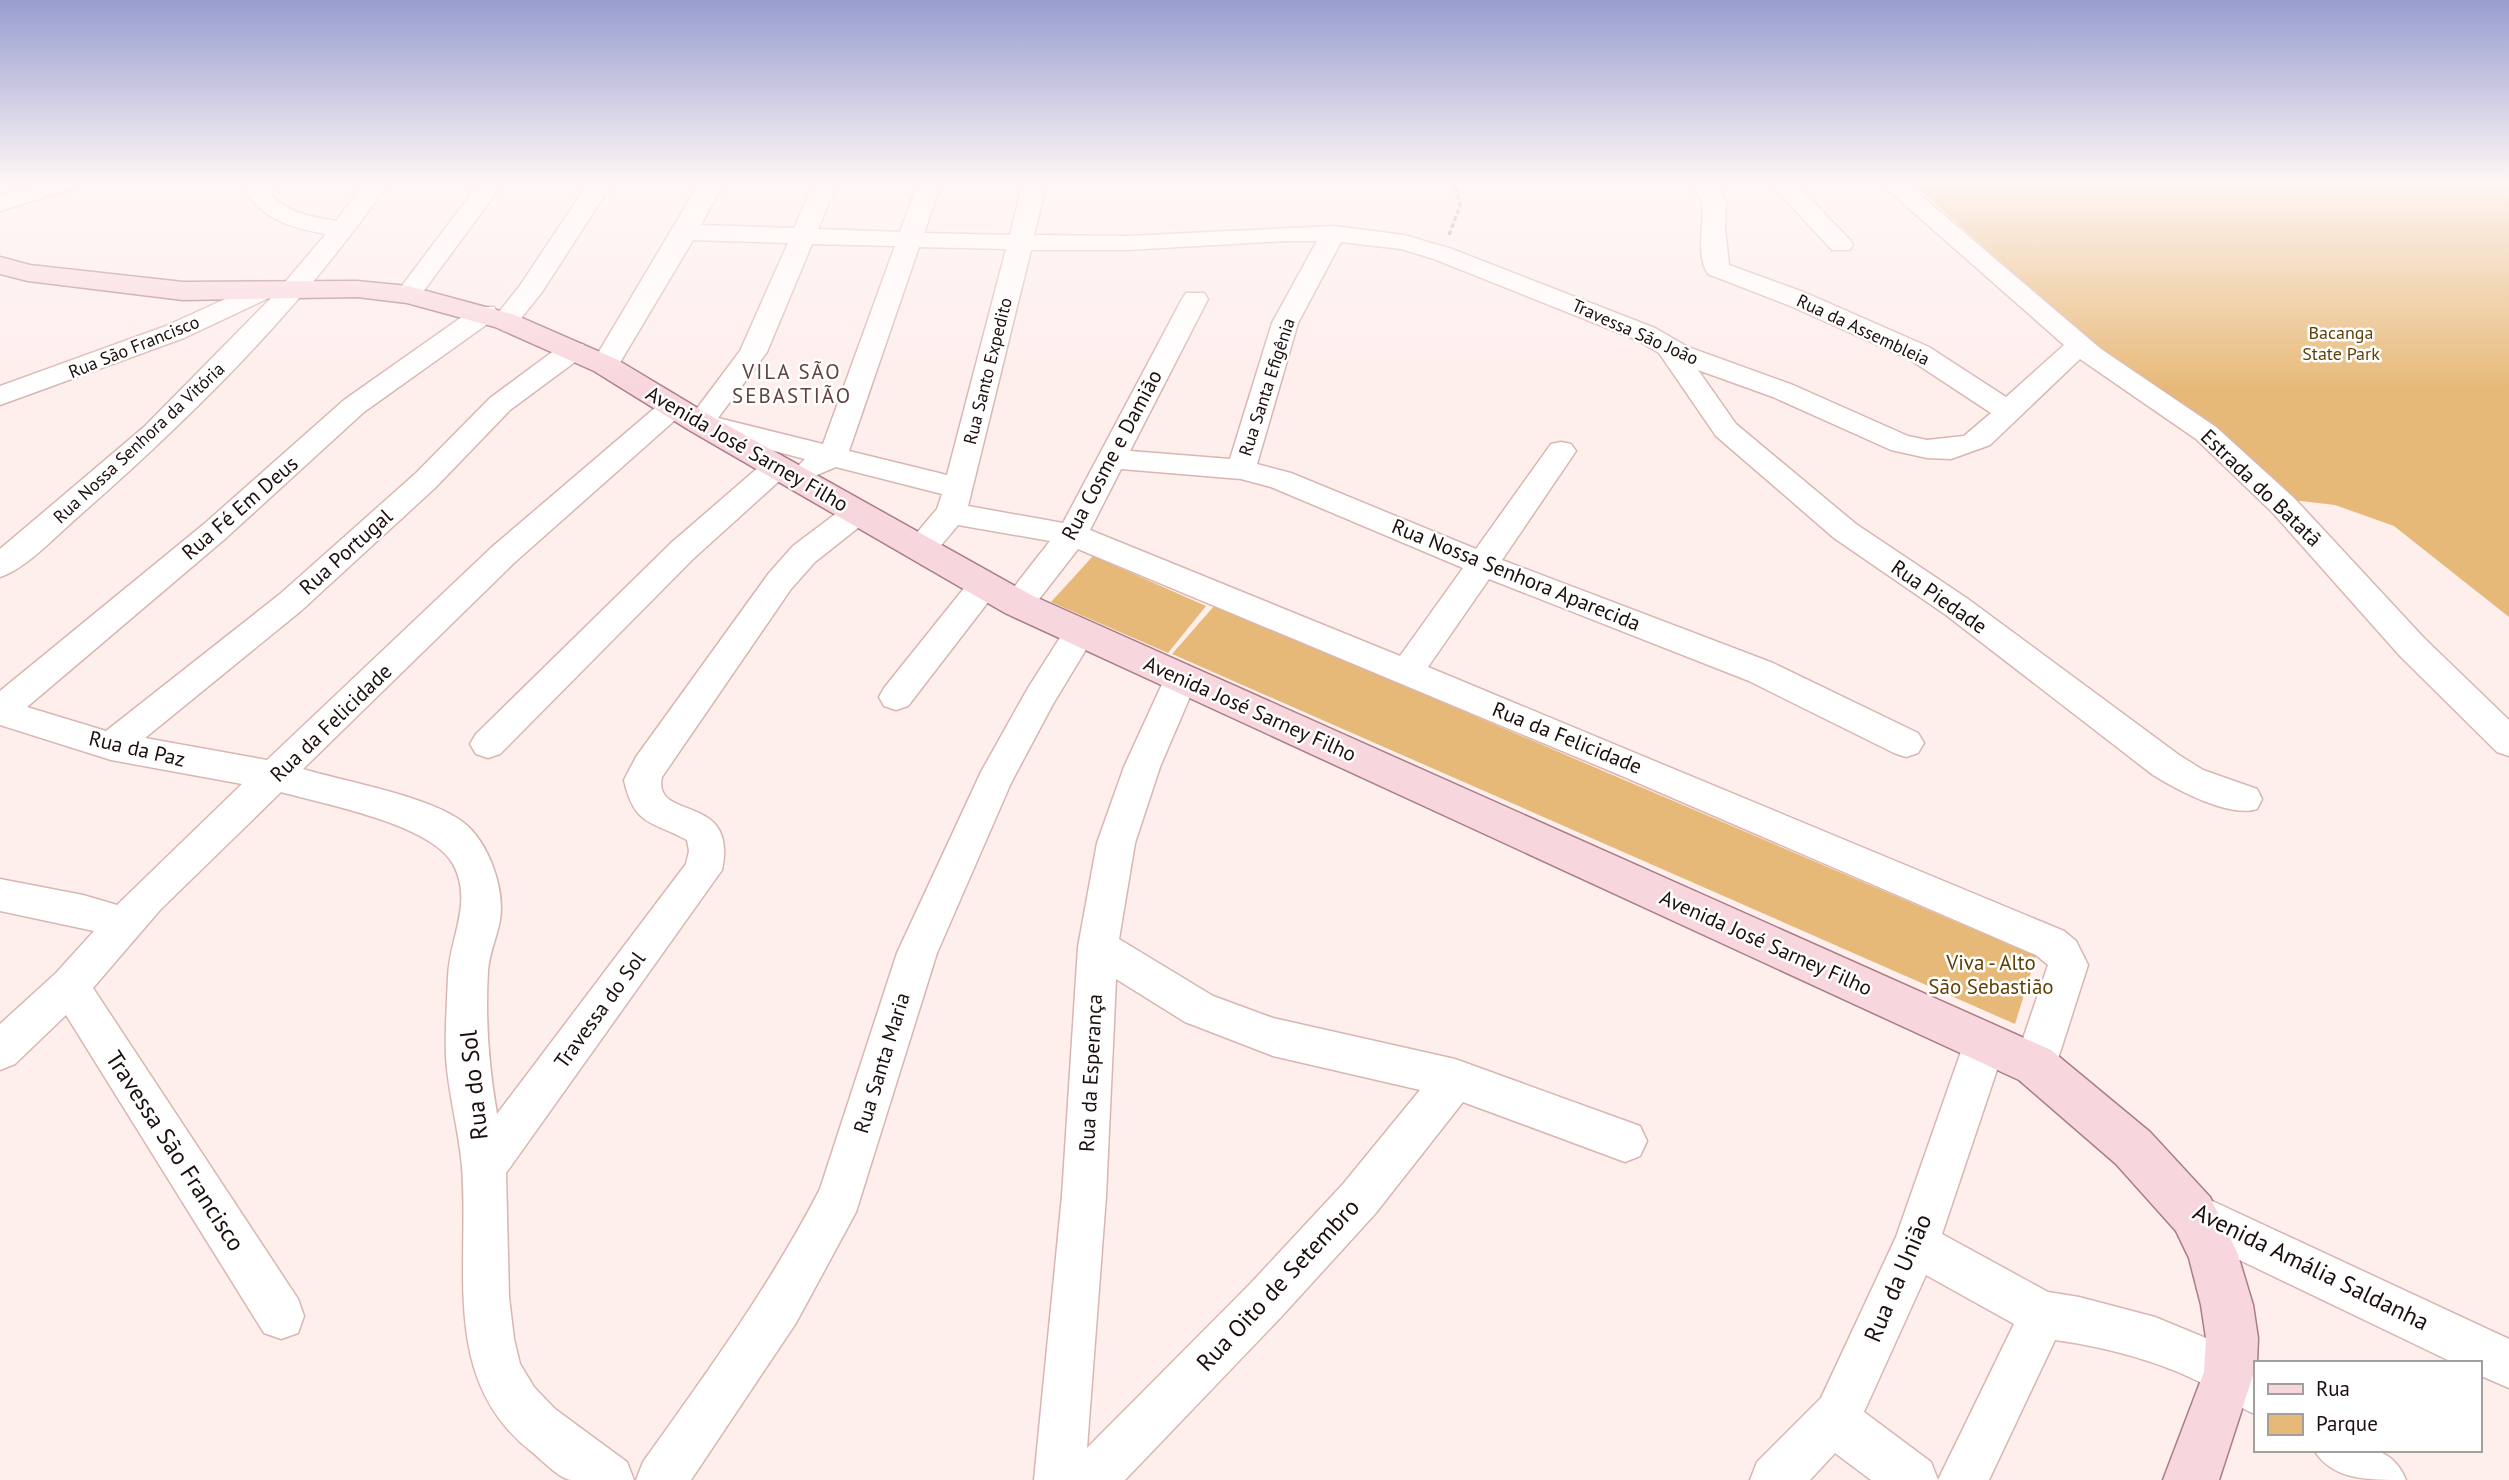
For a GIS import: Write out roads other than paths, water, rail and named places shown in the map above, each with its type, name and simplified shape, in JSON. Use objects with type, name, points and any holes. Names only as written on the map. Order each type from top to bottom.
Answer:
[{"type":"main road","name":"Avenida José Sarney Filho","points":[[0,265],[28,273],[152,288],[357,289],[408,295],[495,317],[605,365],[776,467],[1001,595],[2035,1065]]},
{"type":"main road","name":"Avenida Amália Saldanha","points":[[2035,1065],[2133,1149],[2193,1214]]},
{"type":"main road","points":[[2191,1480],[2242,1381],[2227,1305],[2212,1252],[2193,1214]]},
{"type":"street","name":"Rua Nossa Senhora da Vitória","points":[[0,566],[58,518],[211,381],[298,288],[327,251]]},
{"type":"street","points":[[408,295],[441,251]]},
{"type":"street","name":"Rua Fé Em Deus","points":[[0,711],[215,531],[354,406],[495,317],[529,292],[556,251]]},
{"type":"street","points":[[605,365],[674,251]]},
{"type":"street","points":[[687,415],[753,352],[796,251]]},
{"type":"street","points":[[808,485],[808,475],[813,466],[833,456],[905,251]]},
{"type":"street","name":"Rua Santo Expedito","points":[[920,548],[955,501],[1017,251]]},
{"type":"street","name":"Rua Santa Efigênia","points":[[1241,469],[1286,323],[1324,251]]},
{"type":"street","name":"Travessa São João","points":[[1435,251],[1646,334],[1671,351],[1786,391],[1836,418],[1906,444],[1945,448],[1975,443],[2080,346]]},
{"type":"street","name":"Rua da Assembleia","points":[[1716,251],[1717,269],[1797,299],[1919,353],[2007,411]]},
{"type":"street","name":"Estrada do Batatã","points":[[1971,251],[2080,346],[2206,433],[2284,506],[2412,647],[2509,742]]},
{"type":"street","name":"Rua São Francisco","points":[[0,396],[175,332],[265,290]]},
{"type":"street","name":"Rua Cosme e Damião","points":[[896,697],[1001,595],[1072,534],[1195,299]]},
{"type":"street","name":"Rua Portugal","points":[[111,746],[291,602],[426,480],[500,404],[573,350]]},
{"type":"street","name":"Rua Piedade","points":[[1671,351],[1727,430],[1845,531],[1957,607],[2166,765],[2190,780],[2244,799]]},
{"type":"street","name":"Rua da Felicidade","points":[[0,1051],[70,986],[123,924],[503,555],[687,415],[885,469],[955,501],[1072,534],[2050,943],[2062,953],[2068,965],[2035,1065]]},
{"type":"street","points":[[1406,672],[1484,565],[1561,451]]},
{"type":"street","name":"Rua Nossa Senhora Aparecida","points":[[1110,459],[1241,469],[1318,494],[1484,565],[1761,672],[1906,743]]},
{"type":"street","points":[[488,744],[682,551],[776,467]]},
{"type":"street","points":[[852,510],[877,493],[886,479],[885,469]]},
{"type":"street","name":"Travessa do Sol","points":[[484,1167],[703,870],[710,850],[705,835],[691,823],[660,813],[648,802],[642,780],[780,581],[804,554],[852,510]]},
{"type":"street","name":"Rua Santa Maria","points":[[661,1480],[737,1370],[823,1234],[840,1197],[917,953],[994,782],[1040,697],[1080,633]]},
{"type":"street","name":"Rua da Esperança","points":[[1059,1480],[1084,1196],[1098,947],[1116,843],[1142,767],[1181,678]]},
{"type":"street","name":"Rua da Paz","points":[[0,711],[111,746],[276,775]]},
{"type":"street","name":"Rua do Sol","points":[[276,775],[416,816],[451,834],[468,855],[479,883],[481,917],[468,969],[467,1058],[484,1167],[486,1297],[499,1374],[517,1404],[538,1426],[608,1480]]},
{"type":"street","points":[[0,895],[83,911],[123,924]]},
{"type":"street","points":[[1098,947],[1199,1009],[1273,1037],[1455,1079],[1625,1141]]},
{"type":"street","name":"Travessa São Francisco","points":[[70,986],[281,1316]]},
{"type":"street","name":"Rua da União","points":[[1775,1480],[1838,1415],[1916,1245],[1986,1043]]},
{"type":"street","name":"Rua Oito de Setembro","points":[[1090,1480],[1266,1300],[1359,1199],[1455,1079]]},
{"type":"street","name":"Avenida Amália Saldanha","points":[[2193,1214],[2509,1364]]},
{"type":"street","points":[[1916,1245],[2043,1315],[2079,1320],[2155,1341],[2242,1381]]},
{"type":"street","points":[[1963,1480],[2043,1315]]},
{"type":"street","points":[[1838,1415],[1849,1433],[1913,1480]]},
{"type":"street","points":[[2342,1452],[2381,1480]]},
{"type":"district","name":"VILA SÃO SEBASTIÃO","points":[[792,384]]},
{"type":"park label","name":"Bacanga State Park","points":[[2341,343]]},
{"type":"park label","name":"Viva - Alto São Sebastião","points":[[1991,975]]}]
